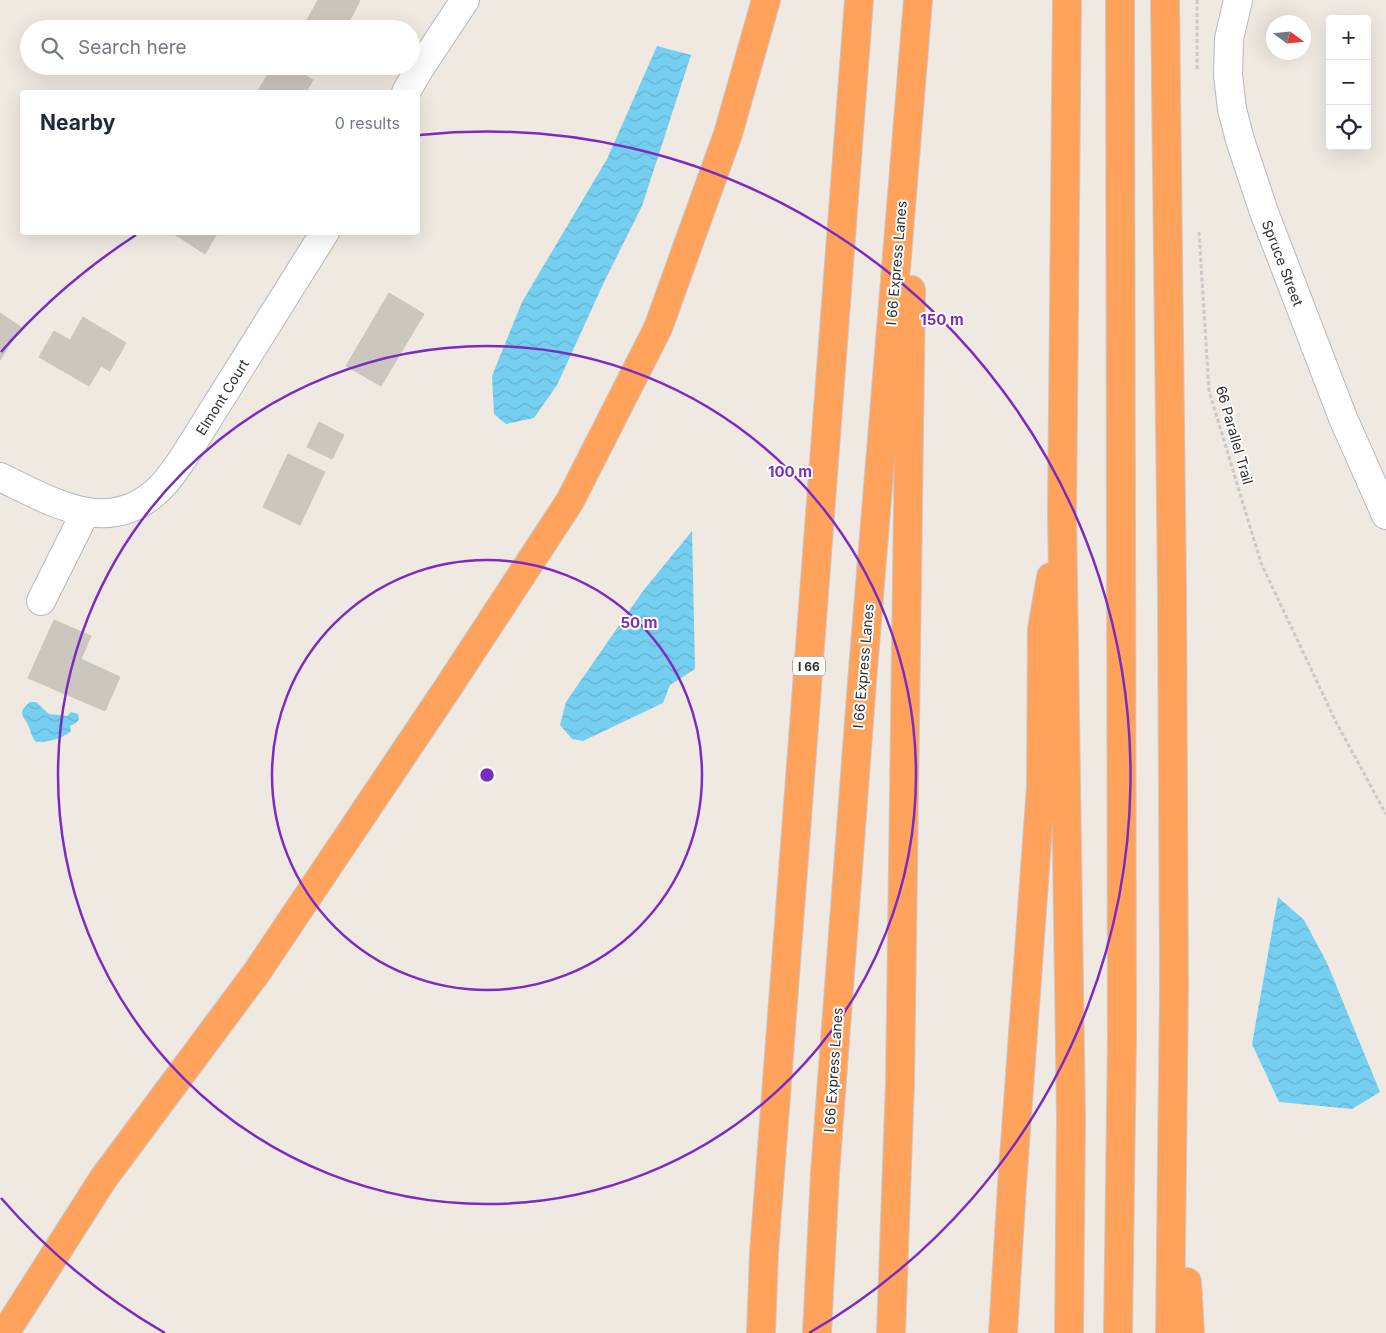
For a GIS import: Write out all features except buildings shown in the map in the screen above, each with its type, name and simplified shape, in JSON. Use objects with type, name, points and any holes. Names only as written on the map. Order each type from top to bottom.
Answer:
[{"type":"highway","points":[[5,1333],[103,1179],[257,972],[442,697],[570,501],[658,328],[728,134],[766,0]]},
{"type":"highway","name":"I 66","points":[[761,1333],[765,1243],[859,0]]},
{"type":"highway","name":"I 66 Express Lanes","points":[[817,1333],[825,1173],[859,712],[918,0]]},
{"type":"highway","points":[[1067,0],[1062,513],[1071,1120],[1069,1333]]},
{"type":"highway","points":[[1118,1333],[1122,1037],[1120,0]]},
{"type":"highway","points":[[1165,0],[1172,592],[1174,987],[1170,1333]]},
{"type":"highway","points":[[891,1333],[900,1082],[914,48]]},
{"type":"highway","points":[[1003,1333],[1012,1175],[1041,786],[1042,629],[1062,513]]},
{"type":"highway","points":[[1174,987],[1184,1242],[1190,1333]]},
{"type":"street","points":[[420,68],[465,0]]},
{"type":"street","name":"Spruce Street","points":[[1238,0],[1229,39],[1228,75],[1232,109],[1240,140],[1264,212],[1339,409],[1386,515]]},
{"type":"street","points":[[407,90],[416,75]]},
{"type":"street","name":"Elmont Court","points":[[0,477],[58,505],[84,513],[107,514],[126,510],[144,501],[162,487],[184,457],[323,235]]},
{"type":"street","points":[[41,601],[84,513]]},
{"type":"path","points":[[1196,77],[1197,0]]},
{"type":"path","name":"66 Parallel Trail","points":[[1198,232],[1209,391],[1261,563],[1336,722],[1386,814]]},
{"type":"water","points":[[657,46],[691,55],[642,206],[605,280],[557,385],[534,418],[506,424],[494,414],[492,376],[522,302],[607,159]]},
{"type":"water","points":[[692,531],[695,669],[670,685],[663,703],[583,741],[572,739],[560,725],[566,702],[643,591]]},
{"type":"water","points":[[30,702],[36,702],[49,714],[67,716],[71,712],[78,714],[79,719],[70,726],[71,731],[64,736],[50,741],[36,742],[22,715],[23,709]]},
{"type":"water","points":[[1278,897],[1304,920],[1327,963],[1380,1092],[1352,1109],[1279,1102],[1252,1044]]}]
